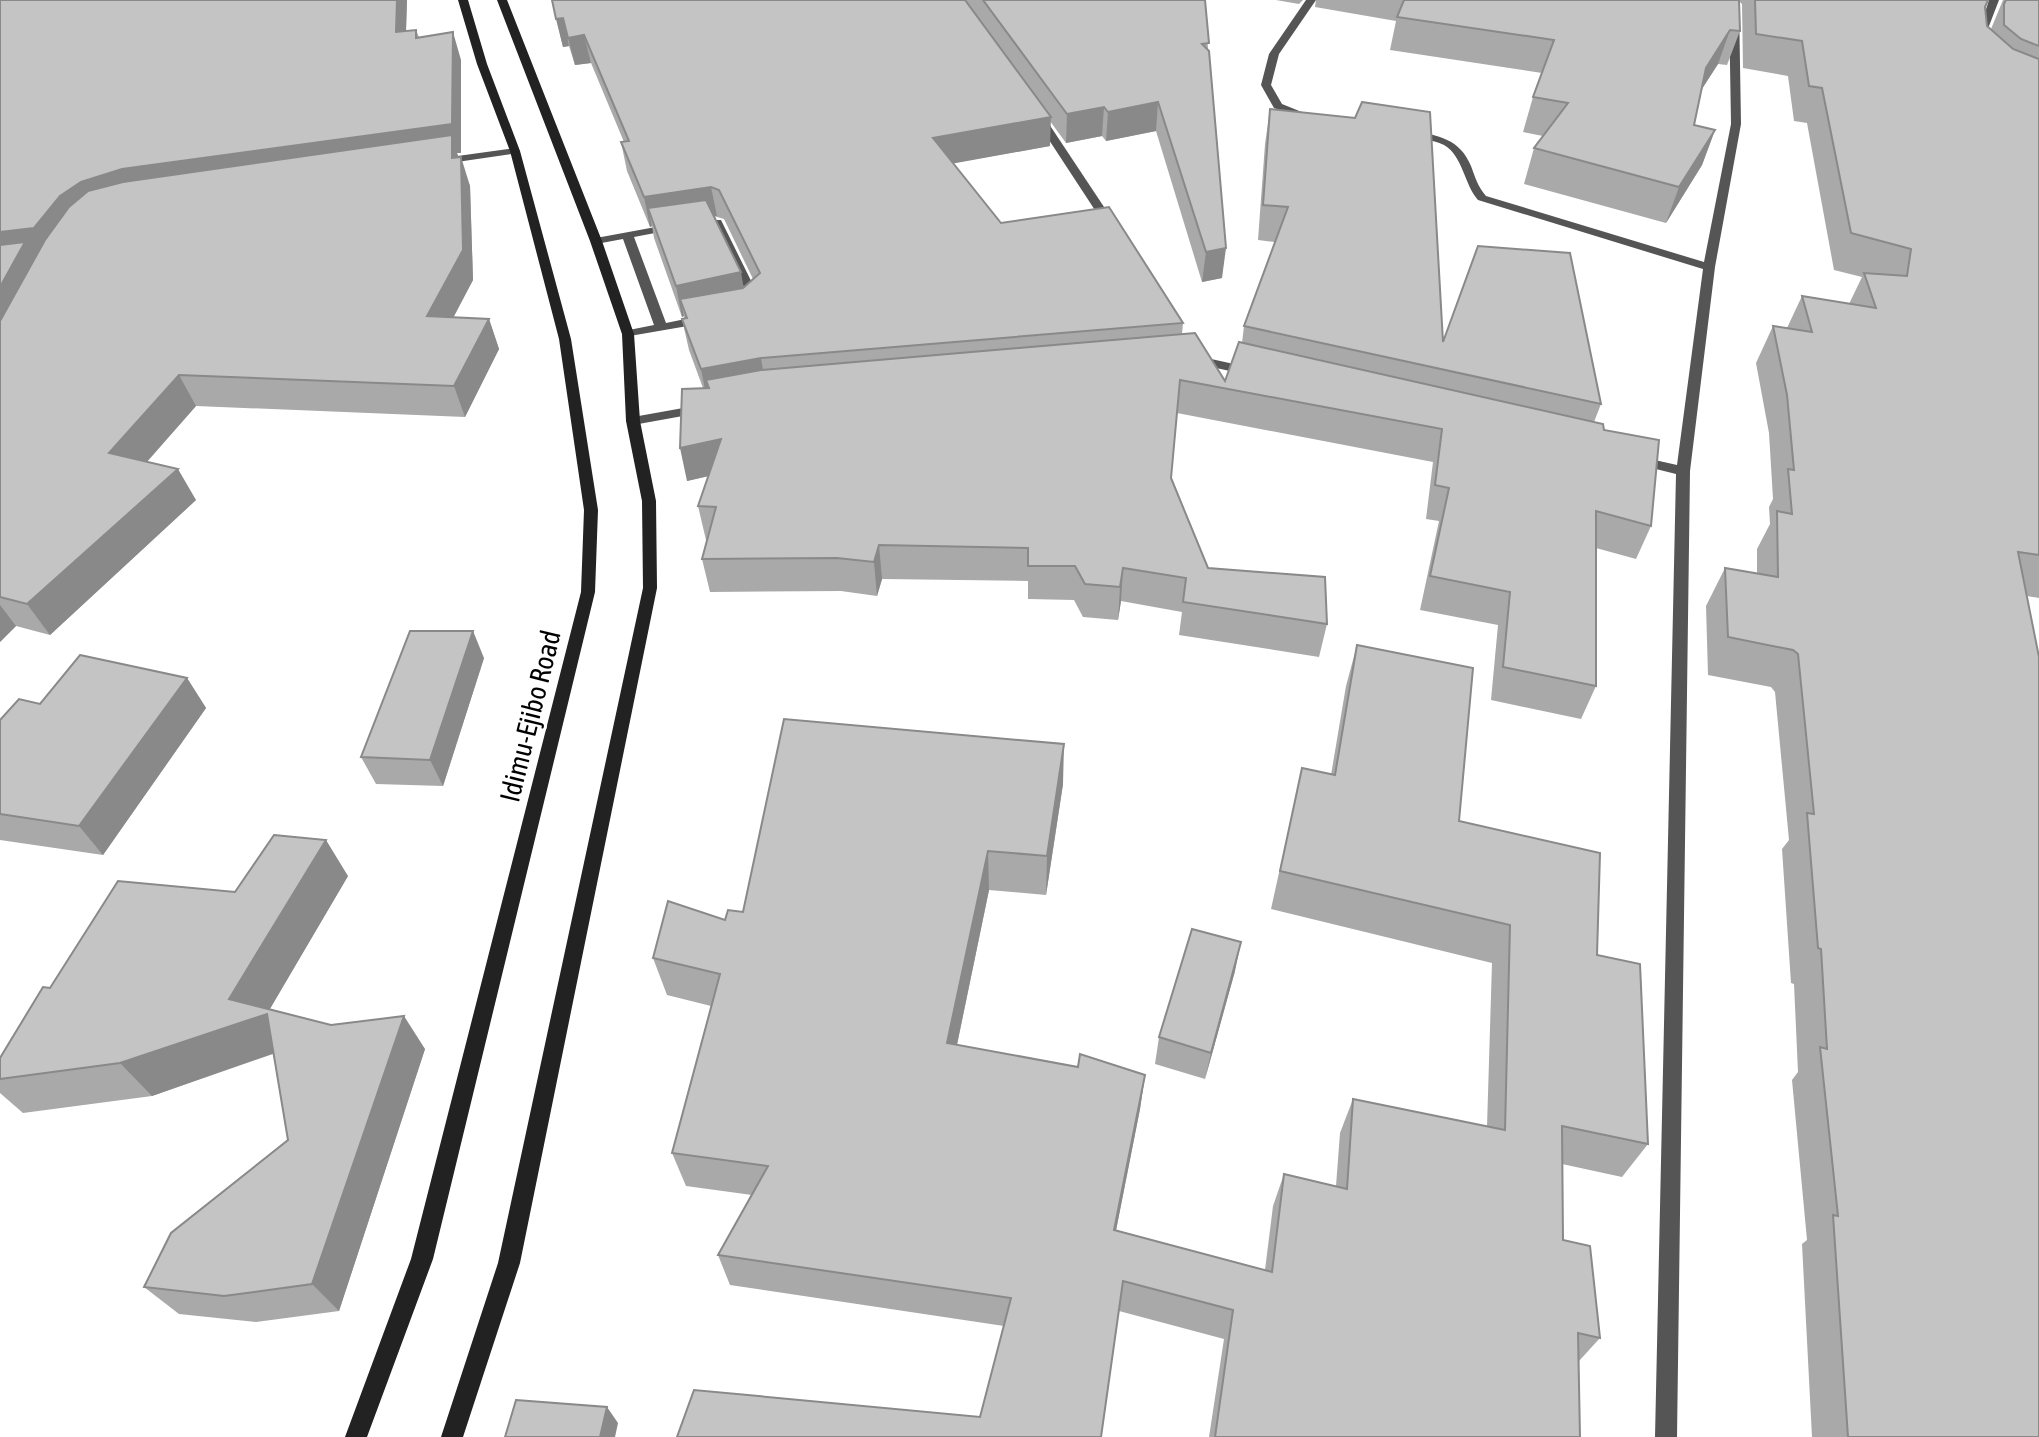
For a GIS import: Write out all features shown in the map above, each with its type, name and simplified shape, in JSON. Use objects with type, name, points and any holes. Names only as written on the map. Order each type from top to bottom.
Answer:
[{"type":"main road","name":"Idimu-Ejibo Road","points":[[356,1437],[422,1259],[588,592],[591,510],[565,339],[515,151],[482,64],[463,0]]},
{"type":"main road","points":[[452,1437],[509,1263],[650,588],[649,501],[633,421],[628,334],[596,241],[502,0]]},
{"type":"street","points":[[1311,0],[1274,54],[1266,85],[1278,106],[1323,120]]},
{"type":"street","points":[[1666,1437],[1683,471],[1709,267],[1736,124],[1734,4],[1726,0]]},
{"type":"street","points":[[1975,47],[1994,0]]},
{"type":"street","points":[[1029,103],[1113,231]]},
{"type":"street","points":[[1397,131],[1449,143],[1461,153],[1471,188],[1482,198],[1709,267]]},
{"type":"street","points":[[436,162],[515,151]]},
{"type":"street","points":[[596,241],[717,222],[749,283],[756,304],[747,311]]},
{"type":"street","points":[[627,235],[661,327]]},
{"type":"street","points":[[628,334],[725,316]]},
{"type":"street","points":[[1185,346],[1193,359]]},
{"type":"street","points":[[1177,360],[1193,359],[1270,376]]},
{"type":"street","points":[[633,421],[721,405]]},
{"type":"street","points":[[1622,457],[1683,471]]},
{"type":"building","points":[[0,0],[397,0],[396,32],[416,30],[416,38],[453,32],[452,124],[122,169],[81,182],[60,196],[34,228],[0,232]]},
{"type":"building","points":[[552,0],[965,0],[1051,117],[933,138],[1001,223],[1109,207],[1183,323],[761,358],[701,369],[682,319],[687,318],[680,299],[743,288],[760,273],[719,190],[711,187],[644,197],[621,142],[629,141],[584,35],[568,38],[563,18],[556,19]]},
{"type":"building","points":[[983,0],[1205,0],[1209,43],[1202,44],[1209,51],[1226,248],[1206,252],[1158,102],[1108,112],[1104,107],[1067,114]]},
{"type":"building","points":[[1404,0],[1739,0],[1740,31],[1730,30],[1706,68],[1694,125],[1715,130],[1679,187],[1534,148],[1568,103],[1533,97],[1554,40],[1397,17]]},
{"type":"building","points":[[1755,0],[1988,0],[1985,7],[1987,26],[2013,49],[2039,59],[2039,555],[2018,552],[2039,657],[2039,1437],[1848,1437],[1833,1215],[1838,1216],[1820,1047],[1827,1049],[1821,949],[1818,948],[1807,813],[1814,814],[1798,654],[1793,650],[1728,637],[1725,568],[1778,577],[1777,511],[1792,514],[1788,469],[1794,470],[1787,395],[1773,326],[1812,332],[1802,296],[1876,308],[1864,273],[1907,276],[1911,249],[1851,233],[1822,88],[1809,86],[1802,41],[1756,34]]},
{"type":"building","points":[[2006,0],[2039,0],[2039,46],[2021,39],[2004,25]]},
{"type":"building","points":[[1362,102],[1430,112],[1443,342],[1478,246],[1570,253],[1601,404],[1244,326],[1288,207],[1263,205],[1270,109],[1355,118]]},
{"type":"building","points":[[452,135],[452,158],[461,157],[463,250],[427,316],[489,319],[454,386],[179,375],[109,453],[178,469],[27,604],[0,597],[0,321],[45,240],[69,207],[88,191],[123,182]]},
{"type":"building","points":[[706,200],[741,272],[676,286],[648,208]]},
{"type":"building","points":[[25,242],[0,287],[0,245]]},
{"type":"building","points":[[1195,333],[1225,381],[1239,342],[1603,424],[1604,430],[1659,440],[1651,526],[1596,511],[1596,686],[1503,667],[1510,592],[1430,576],[1449,488],[1435,485],[1442,429],[1180,380],[1171,478],[1208,568],[1325,577],[1327,624],[1183,602],[1186,578],[1123,568],[1120,587],[1085,584],[1075,566],[1028,566],[1028,548],[879,545],[874,562],[837,558],[702,559],[716,507],[698,506],[721,439],[680,448],[682,389],[709,388],[706,380],[761,370]]},
{"type":"building","points":[[410,631],[473,631],[430,760],[361,757]]},
{"type":"building","points":[[1357,645],[1473,668],[1459,821],[1600,853],[1597,955],[1640,964],[1648,1144],[1562,1126],[1563,1240],[1590,1246],[1600,1338],[1578,1333],[1580,1437],[1215,1437],[1233,1310],[1123,1281],[1101,1437],[677,1437],[694,1390],[980,1417],[1011,1298],[718,1255],[768,1166],[672,1153],[720,974],[653,958],[668,901],[725,920],[728,910],[743,912],[784,719],[1064,744],[1047,856],[988,851],[947,1043],[1078,1067],[1080,1054],[1145,1075],[1114,1230],[1272,1272],[1284,1174],[1347,1189],[1353,1099],[1505,1130],[1510,925],[1280,871],[1302,768],[1335,775]]},
{"type":"building","points":[[80,655],[187,678],[79,826],[0,814],[0,720],[19,699],[40,704]]},
{"type":"building","points":[[274,835],[326,840],[229,999],[331,1025],[404,1016],[312,1284],[224,1296],[144,1287],[171,1233],[288,1140],[267,1014],[120,1063],[0,1079],[0,1058],[43,987],[50,988],[118,881],[235,892]]},
{"type":"building","points":[[1192,929],[1241,942],[1211,1053],[1159,1037]]},
{"type":"building","points":[[516,1400],[607,1407],[600,1437],[505,1437]]}]
